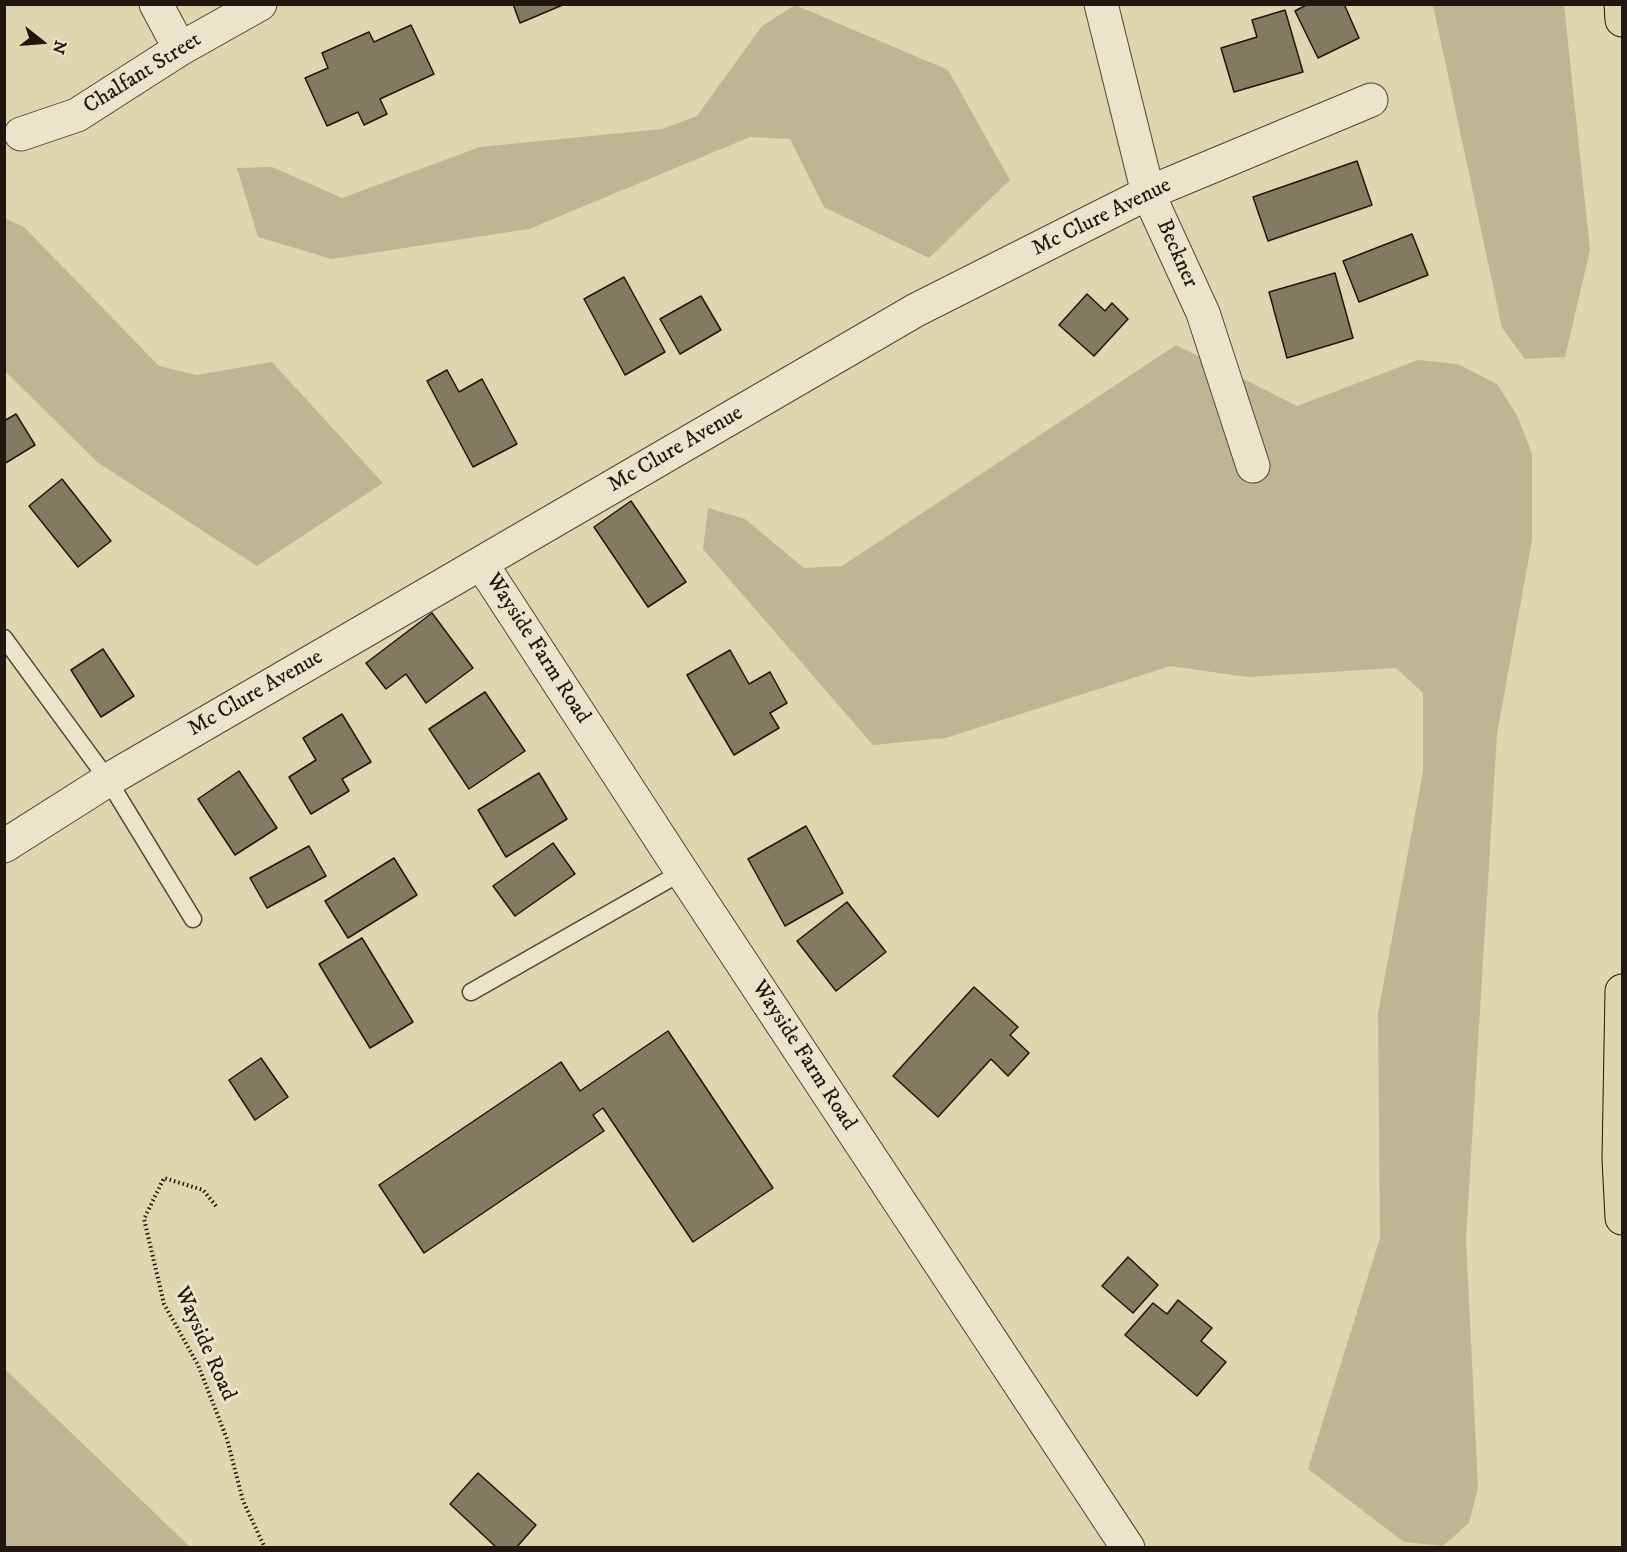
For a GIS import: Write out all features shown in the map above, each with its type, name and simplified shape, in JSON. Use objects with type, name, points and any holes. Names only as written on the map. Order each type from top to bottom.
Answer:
[{"type":"highway","points":[[1621,4],[1623,20]]},
{"type":"highway","points":[[1623,991],[1621,1170],[1623,1218]]},
{"type":"street","points":[[156,4],[180,49]]},
{"type":"street","name":"Chalfant Street","points":[[21,134],[77,115],[180,49],[260,4]]},
{"type":"street","name":"Beckner","points":[[1101,4],[1148,193],[1203,313],[1253,466]]},
{"type":"street","name":"Mc Clure Avenue","points":[[4,846],[108,780],[916,310],[1148,193],[1371,100]]},
{"type":"street","name":"Wayside Farm Road","points":[[481,563],[1128,1548]]},
{"type":"lane","points":[[4,638],[108,780],[193,919]]},
{"type":"lane","points":[[471,992],[682,872]]},
{"type":"path","name":"Wayside Road","points":[[216,1206],[203,1190],[164,1178],[144,1219],[164,1304],[198,1365],[227,1439],[243,1502],[265,1548]]},
{"type":"shaded area","points":[[795,5],[948,70],[1010,180],[929,258],[824,207],[790,139],[750,137],[529,229],[332,259],[258,237],[237,168],[272,167],[342,198],[480,147],[662,129],[697,116],[762,26]]},
{"type":"shaded area","points":[[1433,5],[1564,5],[1590,250],[1565,357],[1525,359],[1502,328]]},
{"type":"shaded area","points":[[5,218],[24,227],[159,366],[197,375],[272,362],[383,483],[257,566],[97,462],[5,371]]},
{"type":"shaded area","points":[[1176,345],[1297,406],[1418,360],[1458,364],[1497,384],[1518,417],[1532,454],[1532,540],[1497,734],[1466,1238],[1478,1487],[1469,1523],[1443,1546],[1404,1542],[1308,1469],[1380,1238],[1378,1013],[1423,772],[1423,693],[1396,668],[1247,677],[1170,666],[946,738],[873,745],[703,549],[708,508],[745,519],[804,568],[842,566]]},
{"type":"shaded area","points":[[5,1369],[190,1547],[5,1547]]},
{"type":"building","points":[[513,4],[565,4],[520,23]]},
{"type":"building","points":[[1308,4],[1344,4],[1359,38],[1318,58],[1295,11]]},
{"type":"building","points":[[1285,10],[1303,72],[1234,92],[1221,48],[1257,37],[1252,20]]},
{"type":"building","points":[[411,25],[434,74],[380,99],[387,114],[364,125],[358,112],[327,126],[305,78],[328,68],[322,53],[369,32],[374,42]]},
{"type":"building","points":[[1357,161],[1372,205],[1268,241],[1253,197]]},
{"type":"building","points":[[1412,234],[1428,275],[1359,302],[1343,261]]},
{"type":"building","points":[[1335,273],[1353,338],[1287,358],[1269,292]]},
{"type":"building","points":[[624,277],[665,352],[625,375],[584,299]]},
{"type":"building","points":[[1087,294],[1105,311],[1112,303],[1128,319],[1094,356],[1059,325]]},
{"type":"building","points":[[701,296],[721,330],[680,354],[660,319]]},
{"type":"building","points":[[447,370],[459,392],[482,379],[517,444],[473,467],[427,381]]},
{"type":"building","points":[[16,414],[35,445],[4,464],[4,421]]},
{"type":"building","points":[[62,479],[111,541],[78,567],[29,506]]},
{"type":"building","points":[[631,501],[686,582],[648,607],[594,527]]},
{"type":"building","points":[[432,613],[473,668],[426,703],[406,674],[386,689],[366,663]]},
{"type":"building","points":[[103,649],[134,696],[101,717],[71,670]]},
{"type":"building","points":[[730,650],[749,684],[770,672],[787,703],[770,713],[779,728],[734,755],[687,675]]},
{"type":"building","points":[[485,692],[525,751],[469,789],[429,729]]},
{"type":"building","points":[[342,714],[371,762],[342,779],[349,791],[311,814],[289,777],[316,760],[303,738]]},
{"type":"building","points":[[239,771],[277,828],[235,855],[198,799]]},
{"type":"building","points":[[539,773],[567,819],[506,857],[478,810]]},
{"type":"building","points":[[806,826],[843,893],[785,926],[748,859]]},
{"type":"building","points":[[553,843],[575,874],[515,916],[493,886]]},
{"type":"building","points":[[309,846],[326,876],[267,908],[250,878]]},
{"type":"building","points":[[394,858],[417,895],[348,938],[325,901]]},
{"type":"building","points":[[847,902],[886,952],[836,991],[797,941]]},
{"type":"building","points":[[362,938],[413,1022],[370,1048],[319,964]]},
{"type":"building","points":[[974,987],[1018,1027],[1010,1035],[1029,1053],[1008,1076],[991,1059],[938,1117],[893,1076]]},
{"type":"building","points":[[668,1031],[773,1188],[693,1242],[603,1108],[593,1115],[604,1131],[424,1253],[379,1185],[561,1062],[580,1091]]},
{"type":"building","points":[[261,1058],[288,1097],[255,1120],[229,1080]]},
{"type":"building","points":[[1128,1257],[1158,1285],[1133,1313],[1102,1286]]},
{"type":"building","points":[[1178,1300],[1212,1328],[1201,1341],[1226,1362],[1197,1396],[1125,1335],[1153,1303],[1167,1314]]},
{"type":"building","points":[[478,1473],[536,1525],[516,1548],[497,1548],[450,1504]]}]
